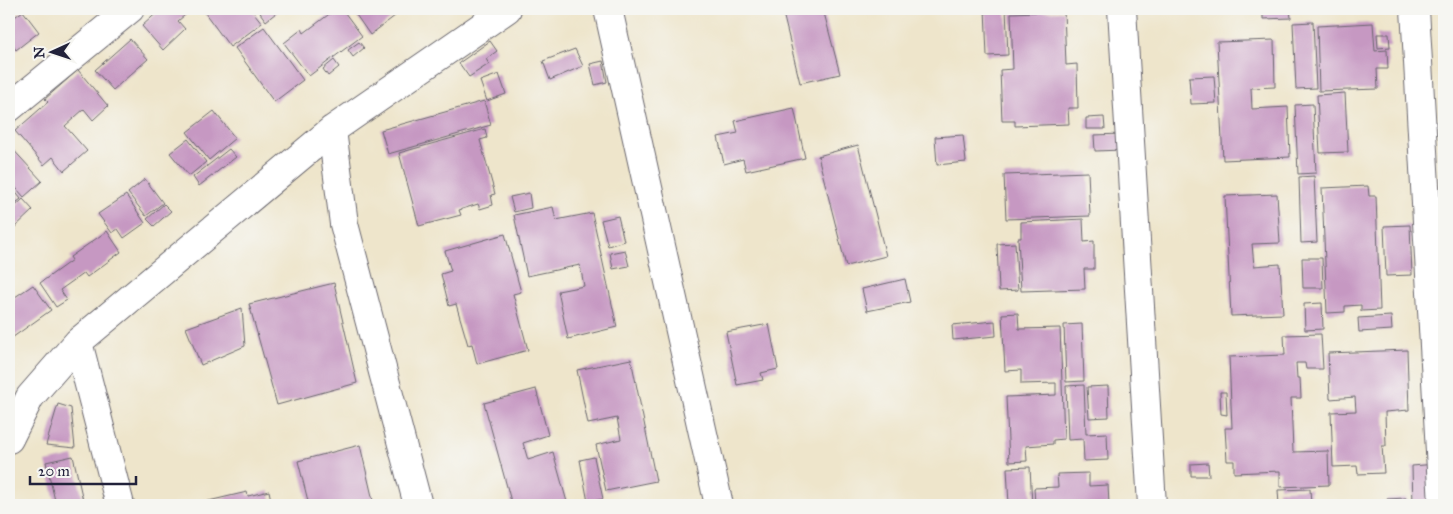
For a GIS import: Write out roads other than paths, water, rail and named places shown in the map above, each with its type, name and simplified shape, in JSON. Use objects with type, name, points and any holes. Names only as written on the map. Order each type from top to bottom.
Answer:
[{"type":"street","points":[[9,108],[130,9]]},
{"type":"street","points":[[9,439],[30,397],[78,342],[332,130],[507,9]]},
{"type":"street","points":[[608,9],[719,505]]},
{"type":"street","points":[[1122,9],[1152,505]]},
{"type":"street","points":[[1415,9],[1443,505]]},
{"type":"street","points":[[332,130],[344,224],[418,505]]},
{"type":"street","points":[[78,342],[120,505]]}]
